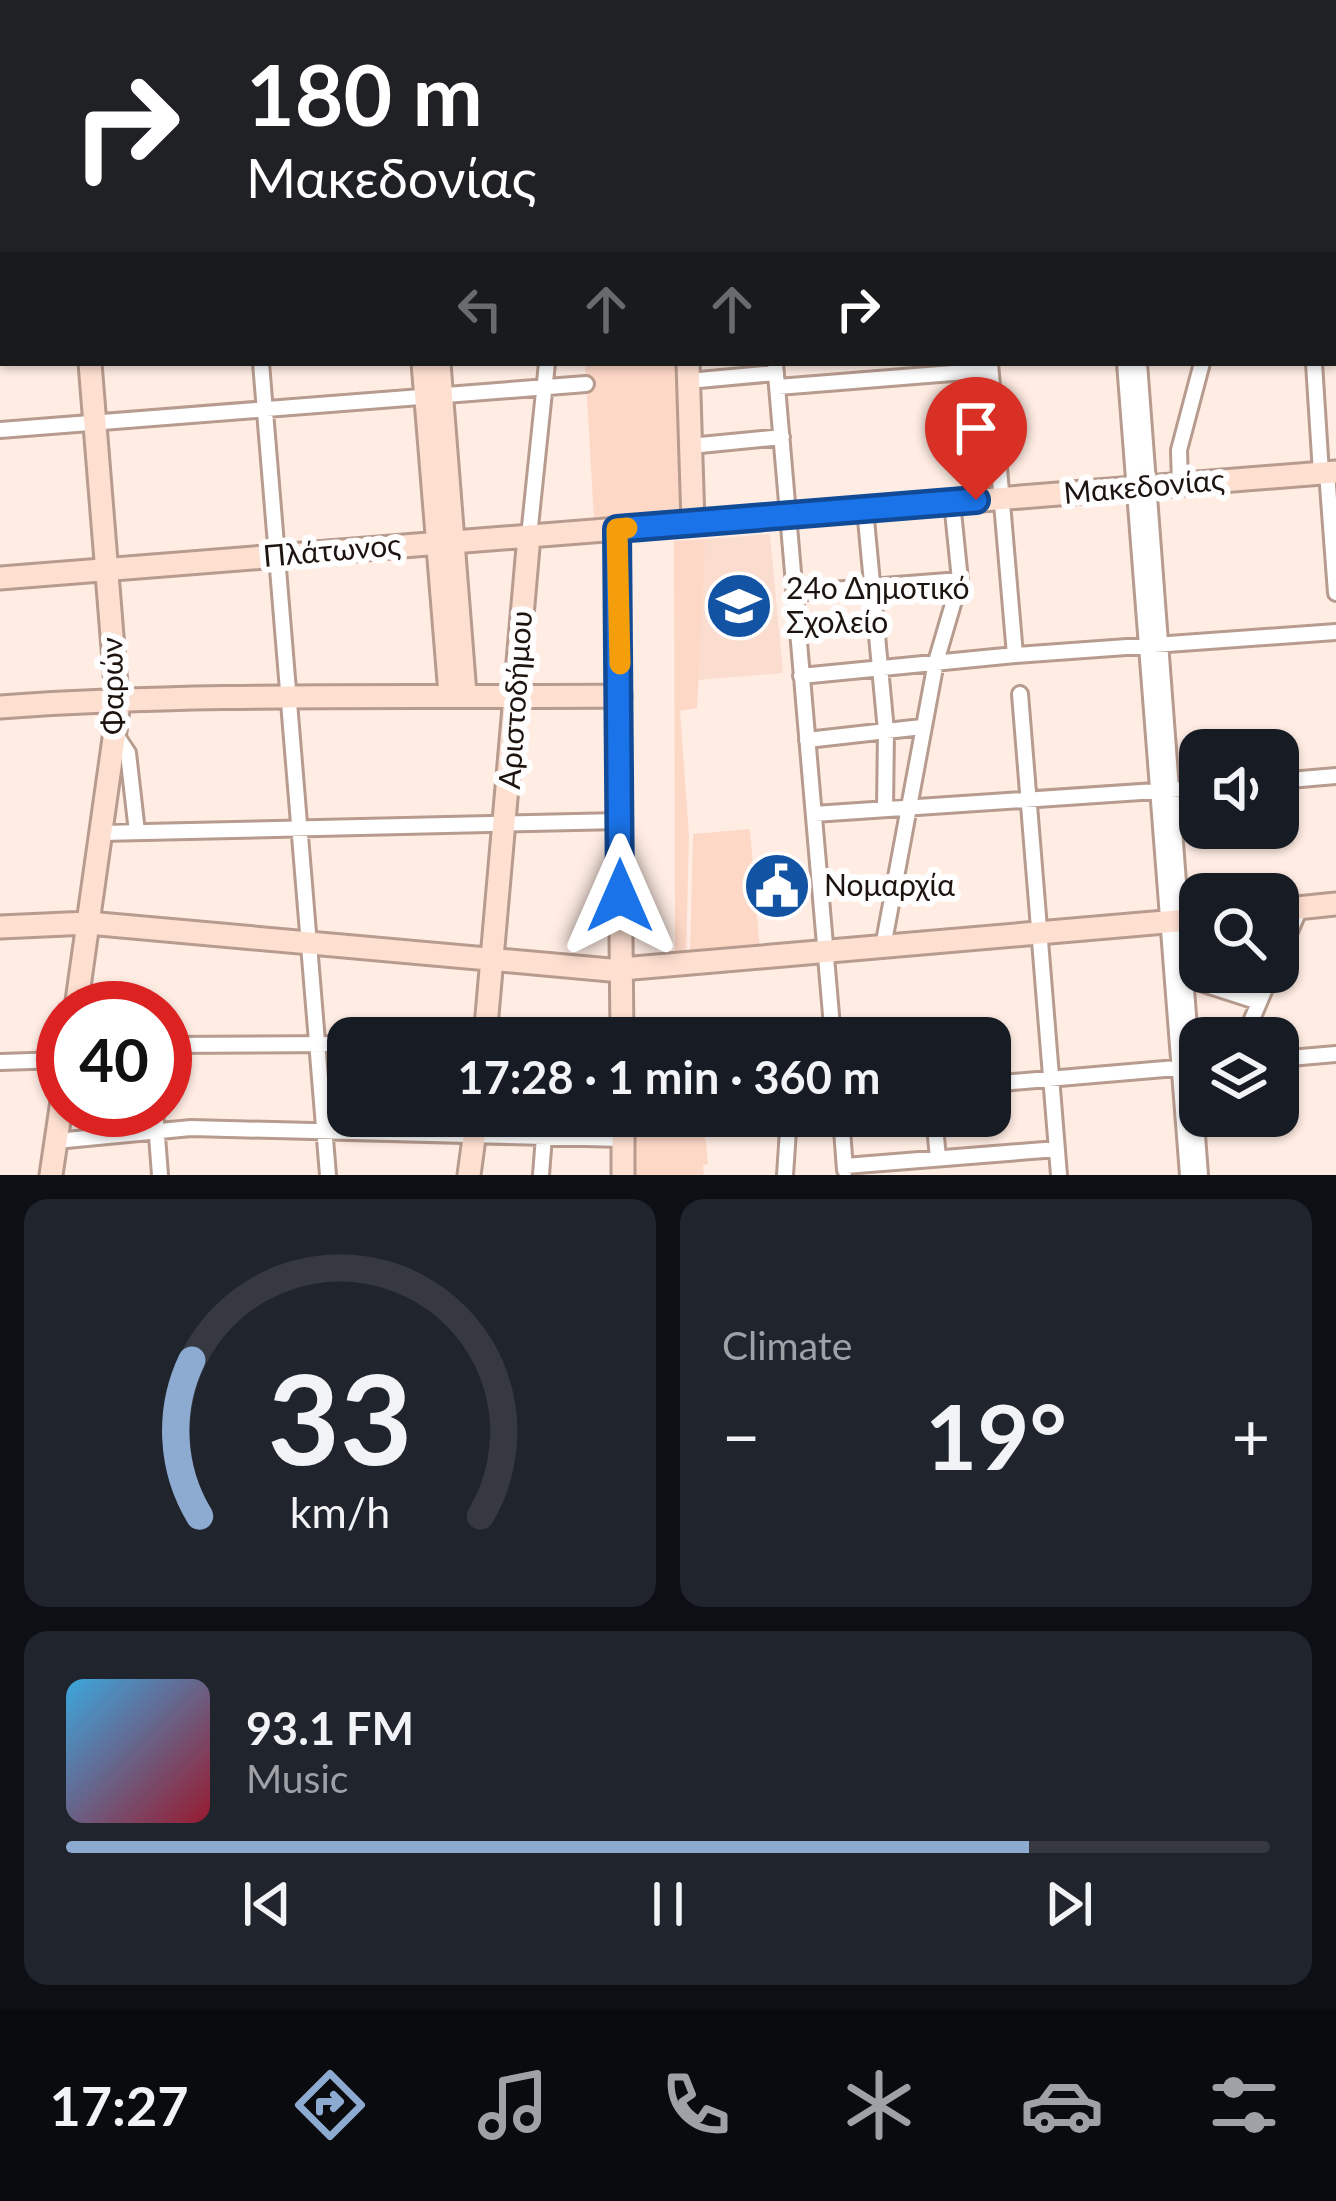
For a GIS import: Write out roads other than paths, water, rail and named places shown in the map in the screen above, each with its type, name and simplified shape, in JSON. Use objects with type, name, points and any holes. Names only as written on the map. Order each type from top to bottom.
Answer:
[{"type":"street","name":"Φαρών","points":[[80,981],[118,698],[90,366]]},
{"type":"street","points":[[262,366],[328,1175]]},
{"type":"street","points":[[424,366],[434,395]]},
{"type":"street","points":[[439,366],[434,395],[457,694]]},
{"type":"street","name":"Αριστοδήμου","points":[[487,1017],[547,366]]},
{"type":"street","points":[[693,523],[688,372],[776,374],[990,366],[1015,655]]},
{"type":"street","points":[[1125,366],[1142,487]]},
{"type":"street","points":[[1138,366],[1142,487],[1165,791],[1179,891]]},
{"type":"street","points":[[1180,484],[1179,450],[1201,366]]},
{"type":"street","points":[[1314,366],[1336,593]]},
{"type":"street","points":[[776,374],[831,1017]]},
{"type":"street","points":[[0,430],[586,384]]},
{"type":"street","points":[[690,446],[782,437]]},
{"type":"street","name":"Μακεδονίας","points":[[664,525],[1328,472]]},
{"type":"street","points":[[884,946],[922,728],[960,580],[952,502]]},
{"type":"street","points":[[865,509],[886,731],[885,808]]},
{"type":"street","name":"Πλάτωνος","points":[[0,578],[664,525]]},
{"type":"street","points":[[617,529],[622,1017]]},
{"type":"street","points":[[794,593],[960,580]]},
{"type":"street","points":[[801,676],[1336,632]]},
{"type":"street","points":[[1021,694],[1059,1175]]},
{"type":"street","points":[[0,706],[289,695],[620,696]]},
{"type":"street","points":[[807,740],[922,728]]},
{"type":"street","points":[[116,735],[128,753],[137,832]]},
{"type":"street","points":[[1299,779],[1336,776]]},
{"type":"street","points":[[814,814],[1179,790]]},
{"type":"street","points":[[101,833],[620,821]]},
{"type":"street","points":[[1299,908],[1336,904]]},
{"type":"street","points":[[0,927],[88,923],[621,970],[1179,920]]},
{"type":"street","points":[[1231,993],[1259,1002]]},
{"type":"street","points":[[1253,1017],[1263,993]]},
{"type":"street","points":[[192,1045],[327,1043]]},
{"type":"street","points":[[1299,1057],[1336,1054]]},
{"type":"street","points":[[0,1062],[36,1061]]},
{"type":"street","points":[[1011,1082],[1179,1068]]},
{"type":"street","points":[[192,1130],[325,1131]]},
{"type":"street","points":[[51,1175],[57,1137]]},
{"type":"street","points":[[56,1141],[92,1137]]},
{"type":"street","points":[[157,1137],[160,1175]]},
{"type":"street","points":[[469,1175],[474,1137]]},
{"type":"street","points":[[541,1175],[544,1137]]},
{"type":"street","points":[[623,1175],[624,1137]]},
{"type":"street","points":[[785,1175],[788,1137]]},
{"type":"street","points":[[843,1137],[845,1171],[1057,1149]]},
{"type":"street","points":[[936,1137],[938,1158]]},
{"type":"street","points":[[1188,1175],[1189,1137]]},
{"type":"street","points":[[1196,1137],[1200,1175]]},
{"type":"place","name":"24ο Δημοτικό Σχολείο","points":[[739,606]]},
{"type":"place","name":"Νομαρχία","points":[[777,886]]}]
